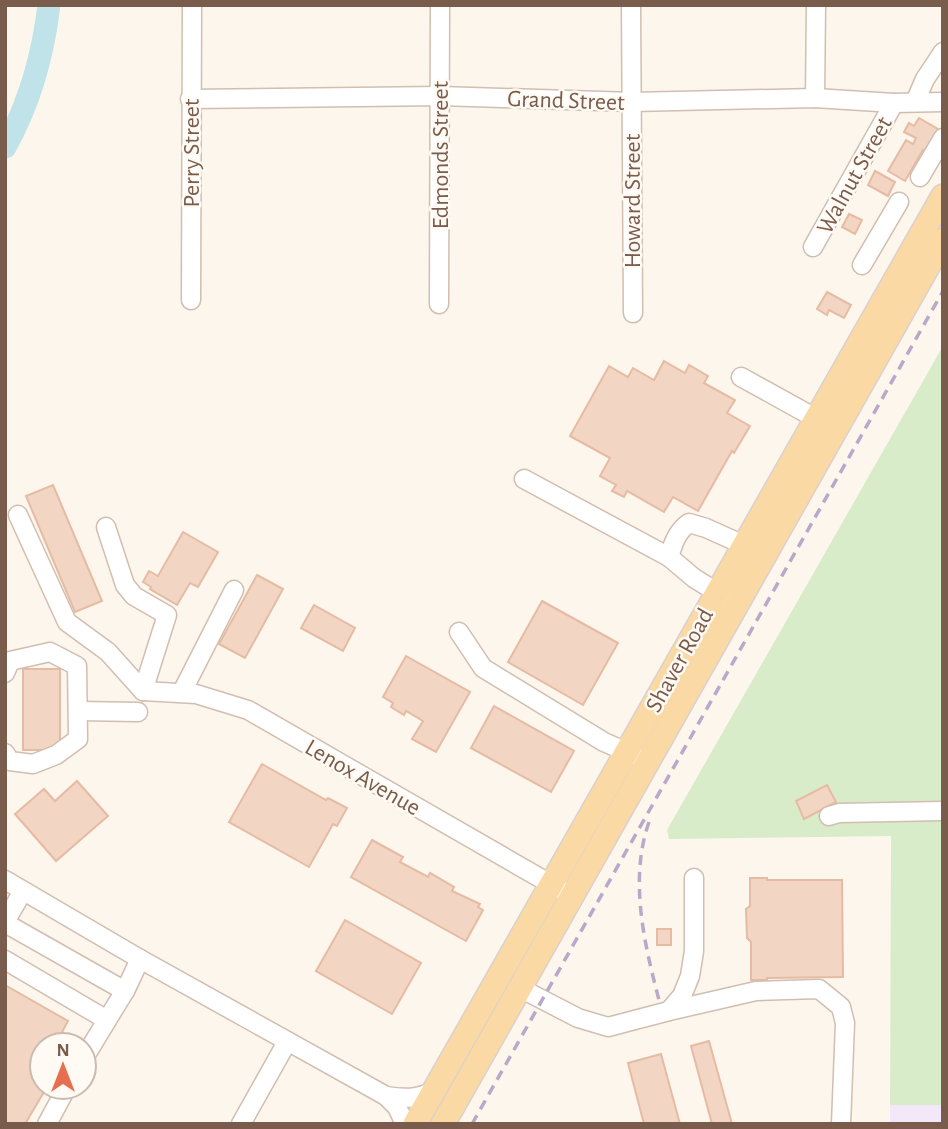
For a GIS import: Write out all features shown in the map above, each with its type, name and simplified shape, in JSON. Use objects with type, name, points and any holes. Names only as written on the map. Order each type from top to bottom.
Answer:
[{"type":"main road","name":"Shaver Road","points":[[443,1124],[573,897],[717,592],[943,196]]},
{"type":"main road","name":"Shaver Road","points":[[415,1124],[552,884],[738,605],[943,240]]},
{"type":"street","name":"Perry Street","points":[[191,300],[192,5]]},
{"type":"street","name":"Edmonds Street","points":[[439,304],[440,5]]},
{"type":"street","name":"Howard Street","points":[[631,5],[633,313]]},
{"type":"street","points":[[814,98],[816,5]]},
{"type":"street","points":[[915,102],[925,79],[943,52]]},
{"type":"street","name":"Grand Street","points":[[190,99],[440,96],[632,102],[814,98],[894,103],[943,102]]},
{"type":"street","name":"Walnut Street","points":[[813,247],[894,103]]},
{"type":"street","points":[[920,177],[943,138]]},
{"type":"street","points":[[862,265],[899,202]]},
{"type":"street","points":[[741,377],[817,419]]},
{"type":"street","points":[[524,479],[669,557],[694,578],[738,605]]},
{"type":"street","points":[[18,516],[66,622],[108,652],[143,691]]},
{"type":"street","points":[[669,557],[682,528],[689,523],[706,527],[766,555]]},
{"type":"street","points":[[106,527],[125,585],[134,596],[167,615],[143,691]]},
{"type":"street","points":[[182,692],[234,590]]},
{"type":"street","points":[[459,632],[483,668],[604,742],[638,758]]},
{"type":"street","points":[[5,673],[10,661],[50,652],[77,666],[78,711],[78,738],[56,755],[33,764],[10,761],[5,753]]},
{"type":"street","name":"Lenox Avenue","points":[[143,691],[182,692],[220,700],[248,710],[573,897]]},
{"type":"street","points":[[78,711],[138,712]]},
{"type":"street","points":[[829,816],[839,813],[943,811]]},
{"type":"street","points":[[668,1012],[682,996],[690,976],[694,951],[694,878]]},
{"type":"street","points":[[5,880],[140,959],[386,1096],[397,1107],[405,1124]]},
{"type":"street","points":[[23,891],[5,922],[125,991]]},
{"type":"street","points":[[98,1035],[125,991],[140,959]]},
{"type":"street","points":[[5,960],[107,1020]]},
{"type":"street","points":[[520,988],[578,1018],[608,1027],[756,991],[819,989],[841,1007],[845,1023],[841,1124]]},
{"type":"street","points":[[241,1124],[287,1042]]},
{"type":"street","points":[[386,1096],[422,1097],[434,1091]]},
{"type":"street","points":[[47,1124],[59,1101]]},
{"type":"shaded area","points":[[890,1105],[943,1105],[943,1124],[890,1124]]},
{"type":"green space","points":[[943,346],[943,1105],[890,1105],[891,836],[669,839],[667,830]]},
{"type":"building","points":[[919,118],[943,132],[931,155],[923,150],[905,181],[888,171],[906,140],[913,144],[916,138],[904,132],[909,123],[914,126]]},
{"type":"building","points":[[875,171],[895,182],[888,196],[868,185]]},
{"type":"building","points":[[849,214],[862,220],[855,234],[842,227]]},
{"type":"building","points":[[827,292],[851,305],[844,318],[829,310],[827,315],[817,309]]},
{"type":"building","points":[[664,361],[685,373],[689,365],[708,376],[704,383],[735,400],[727,413],[750,426],[734,453],[732,451],[698,511],[673,497],[664,512],[627,491],[624,497],[612,491],[616,485],[600,476],[610,458],[570,436],[609,366],[628,377],[633,368],[654,380]]},
{"type":"building","points":[[53,485],[102,601],[75,612],[26,496]]},
{"type":"building","points":[[183,532],[218,552],[198,587],[190,583],[177,605],[143,582],[149,571],[158,576]]},
{"type":"building","points":[[257,575],[283,589],[245,658],[219,644]]},
{"type":"building","points":[[542,601],[618,643],[583,705],[508,662]]},
{"type":"building","points":[[314,605],[355,628],[343,651],[301,628]]},
{"type":"building","points":[[406,656],[470,692],[436,752],[412,739],[423,721],[406,711],[404,715],[391,707],[393,703],[383,697]]},
{"type":"building","points":[[23,669],[60,669],[60,750],[23,750]]},
{"type":"building","points":[[494,706],[574,751],[551,792],[471,748]]},
{"type":"building","points":[[262,764],[326,800],[328,798],[347,808],[337,826],[333,824],[309,867],[229,822]]},
{"type":"building","points":[[77,781],[108,816],[56,861],[15,814],[44,789],[55,801]]},
{"type":"building","points":[[827,785],[836,802],[804,819],[796,801]]},
{"type":"building","points":[[372,840],[403,857],[400,862],[428,877],[430,873],[454,887],[452,891],[480,904],[478,907],[483,910],[466,941],[351,877]]},
{"type":"building","points":[[750,878],[842,880],[843,977],[751,980],[751,942],[747,938],[746,909],[750,906]]},
{"type":"building","points":[[345,920],[421,963],[392,1014],[316,971]]},
{"type":"building","points":[[657,929],[671,929],[671,945],[657,945]]},
{"type":"building","points":[[5,985],[68,1021],[63,1031],[28,1031],[28,1101],[39,1101],[25,1124],[5,1124]]},
{"type":"building","points":[[709,1041],[732,1124],[712,1124],[691,1046]]},
{"type":"building","points":[[661,1054],[680,1124],[644,1124],[628,1063]]},
{"type":"waterway","points":[[5,147],[22,113],[34,78],[49,5]]},
{"type":"railway","points":[[472,1124],[943,291]]},
{"type":"railway","points":[[649,822],[643,844],[639,888],[644,934],[659,1000]]}]
